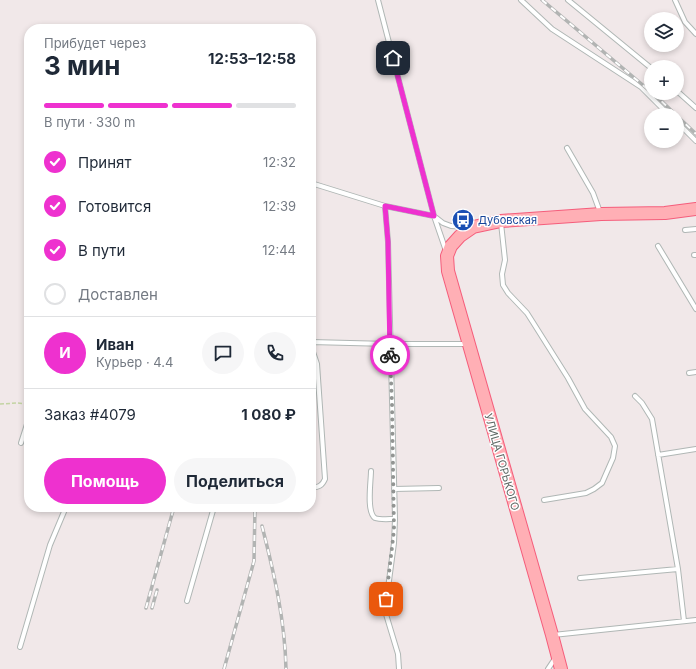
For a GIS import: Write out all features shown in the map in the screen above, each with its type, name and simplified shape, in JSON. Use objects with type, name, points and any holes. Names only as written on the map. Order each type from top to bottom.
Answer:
[{"type":"main road","points":[[447,256],[451,246],[460,236],[473,227],[501,221],[601,214],[665,213],[696,209]]},
{"type":"main road","name":"УЛИЦА ГОРЬКОГО","points":[[447,256],[448,271],[468,344],[561,669]]},
{"type":"lane","name":"УЛИЦА ГОРЬКОГО","points":[[378,0],[434,216],[447,256]]},
{"type":"lane","points":[[521,0],[552,29],[641,87],[662,108]]},
{"type":"lane","points":[[568,0],[644,62]]},
{"type":"lane","points":[[675,0],[685,22],[696,34]]},
{"type":"lane","points":[[684,97],[696,108]]},
{"type":"lane","points":[[684,129],[696,141]]},
{"type":"lane","points":[[567,148],[593,193],[601,214]]},
{"type":"lane","points":[[316,185],[385,206],[434,216],[443,223],[451,226],[473,227]]},
{"type":"lane","points":[[385,206],[388,242],[389,344],[392,390],[395,519],[394,544],[385,611],[398,654],[399,669]]},
{"type":"lane","points":[[501,221],[505,260],[502,274],[503,285],[508,293],[527,313],[568,378],[585,409],[611,437],[616,446],[613,458],[602,482],[594,490],[586,493],[544,500]]},
{"type":"lane","points":[[685,230],[696,229]]},
{"type":"lane","points":[[658,246],[696,309]]},
{"type":"lane","points":[[316,342],[468,344]]},
{"type":"lane","points":[[316,361],[325,479],[322,484],[316,487]]},
{"type":"lane","points":[[689,373],[696,372]]},
{"type":"lane","points":[[635,396],[645,407],[652,419],[678,569],[684,621]]},
{"type":"lane","points":[[21,443],[24,434]]},
{"type":"lane","points":[[658,455],[696,448]]},
{"type":"lane","points":[[371,471],[370,512],[378,519],[395,519]]},
{"type":"lane","points":[[394,489],[439,488]]},
{"type":"lane","points":[[20,647],[50,545],[64,512]]},
{"type":"lane","points":[[188,600],[213,512]]},
{"type":"lane","points":[[580,578],[678,569]]},
{"type":"lane","points":[[552,635],[696,620]]},
{"type":"lane","points":[[548,669],[557,655]]},
{"type":"path","points":[[0,404],[24,404]]},
{"type":"railway","points":[[542,0],[644,86]]},
{"type":"railway","points":[[660,100],[669,108]]},
{"type":"railway","points":[[684,123],[696,134]]},
{"type":"railway","points":[[146,608],[173,512]]},
{"type":"railway","points":[[224,669],[254,561],[255,512]]},
{"type":"railway","points":[[262,526],[275,579],[284,633],[286,669]]},
{"type":"railway","points":[[152,608],[157,590]]},
{"type":"way so far","points":[[386,599],[394,544],[390,355]]},
{"type":"place","name":"Дубовская","points":[[463,220]]},
{"type":"route","points":[[390,355],[388,242],[385,206],[434,216],[393,58]]}]
